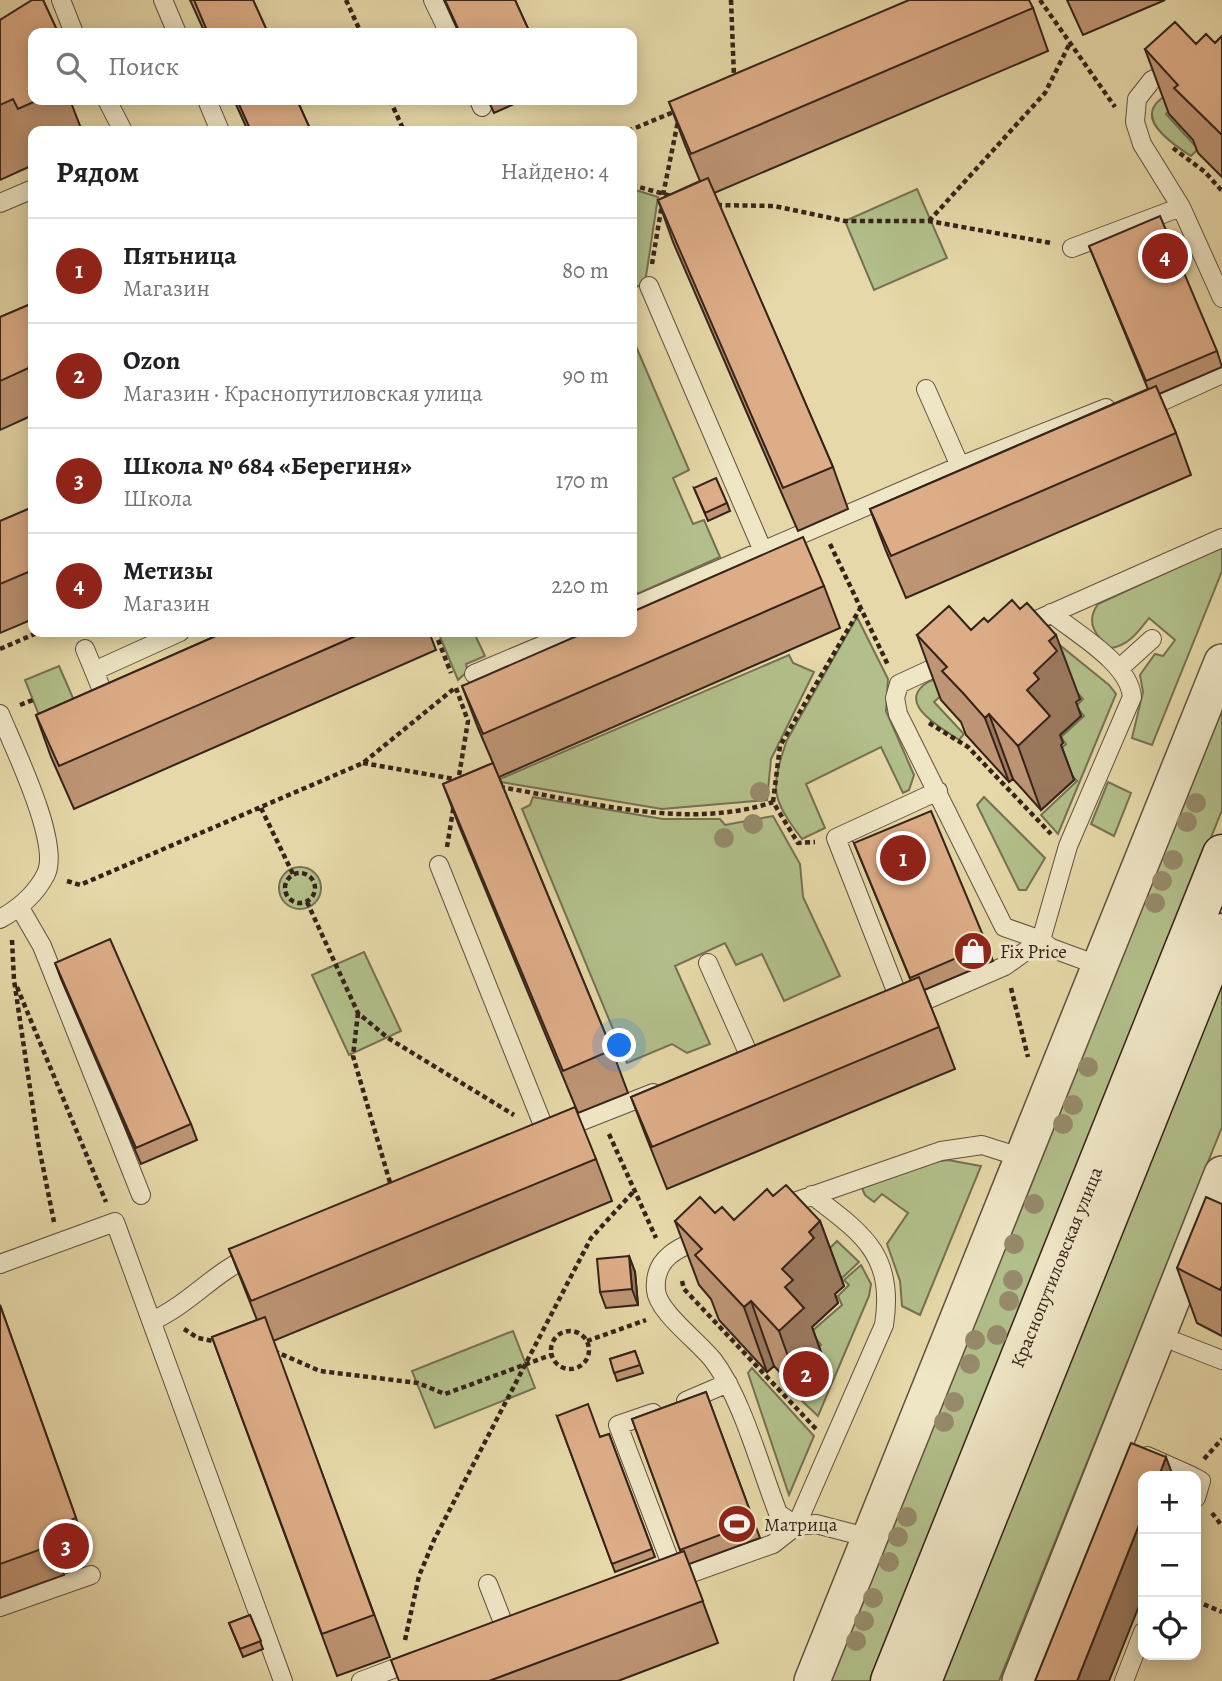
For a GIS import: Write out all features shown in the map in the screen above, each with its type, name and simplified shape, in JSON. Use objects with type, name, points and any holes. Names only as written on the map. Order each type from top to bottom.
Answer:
[{"type":"main road","name":"Краснопутиловская улица","points":[[890,1681],[1222,853]]},
{"type":"main road","name":"Краснопутиловская улица","points":[[922,1681],[1222,933]]},
{"type":"street","points":[[812,1681],[1222,662]]},
{"type":"street","points":[[1020,1681],[1116,1441],[1214,1218],[1222,1174]]},
{"type":"lane","points":[[61,0],[72,28]]},
{"type":"lane","points":[[163,0],[175,28]]},
{"type":"lane","points":[[433,0],[447,28]]},
{"type":"lane","points":[[1222,52],[1152,80],[1137,99],[1135,122],[1142,144],[1181,207],[1222,298]]},
{"type":"lane","points":[[110,105],[120,126]]},
{"type":"lane","points":[[209,105],[218,126]]},
{"type":"lane","points":[[0,203],[28,190]]},
{"type":"lane","points":[[1072,248],[1181,207]]},
{"type":"lane","points":[[649,286],[763,551]]},
{"type":"lane","points":[[637,605],[960,466],[1106,408],[1154,405],[1222,374]]},
{"type":"lane","points":[[926,389],[960,466]]},
{"type":"lane","points":[[1004,635],[1222,538]]},
{"type":"lane","points":[[877,1004],[900,1001],[917,1004],[1005,966],[1041,940],[1068,846],[1132,697],[1131,683],[1121,667],[1051,613]]},
{"type":"lane","points":[[94,671],[169,637]]},
{"type":"lane","points":[[474,674],[562,637]]},
{"type":"lane","points":[[1121,667],[1152,639]]},
{"type":"lane","points":[[85,649],[106,700]]},
{"type":"lane","points":[[969,651],[899,684],[895,698],[898,714],[1004,927],[1100,966]]},
{"type":"lane","points":[[0,714],[44,825],[47,872],[20,908],[0,919]]},
{"type":"lane","points":[[900,1001],[836,838],[938,791]]},
{"type":"lane","points":[[439,865],[541,1132],[601,1115],[675,1085]]},
{"type":"lane","points":[[20,908],[42,946],[141,1195]]},
{"type":"lane","points":[[708,963],[749,1055]]},
{"type":"lane","points":[[762,1214],[942,1151],[982,1145],[1023,1158]]},
{"type":"lane","points":[[651,1580],[677,1580],[773,1544],[796,1526],[884,1325],[889,1294],[879,1260],[863,1238],[811,1195]]},
{"type":"lane","points":[[0,1264],[115,1222],[283,1681]]},
{"type":"lane","points":[[725,1229],[676,1249],[665,1258],[656,1275],[656,1293],[665,1309],[713,1360],[728,1383],[778,1513],[796,1526],[816,1524],[870,1538]]},
{"type":"lane","points":[[152,1321],[169,1313],[234,1263],[271,1248]]},
{"type":"lane","points":[[1176,1342],[1222,1360]]},
{"type":"lane","points":[[677,1580],[618,1425],[728,1383]]},
{"type":"lane","points":[[1116,1441],[1181,1471]]},
{"type":"lane","points":[[0,1607],[91,1575]]},
{"type":"lane","points":[[488,1584],[504,1625]]},
{"type":"lane","points":[[1124,1681],[1138,1645]]},
{"type":"lane","points":[[361,1681],[439,1651]]},
{"type":"path","points":[[346,0],[359,28]]},
{"type":"path","points":[[731,0],[734,85]]},
{"type":"path","points":[[1040,0],[1112,106],[1135,122]]},
{"type":"path","points":[[929,221],[1045,93],[1070,43]]},
{"type":"path","points":[[392,105],[402,126]]},
{"type":"path","points":[[637,127],[680,109],[649,286]]},
{"type":"path","points":[[1167,143],[1205,172],[1222,191]]},
{"type":"path","points":[[637,186],[677,198]]},
{"type":"path","points":[[715,205],[774,206],[845,221],[929,221],[1026,236],[1072,248]]},
{"type":"path","points":[[821,527],[899,684]]},
{"type":"path","points":[[836,838],[798,842],[773,802],[780,746],[861,607]]},
{"type":"path","points":[[0,649],[28,636]]},
{"type":"path","points":[[437,637],[468,721],[449,825]]},
{"type":"path","points":[[47,872],[80,885],[363,763],[474,674]]},
{"type":"path","points":[[924,720],[968,747],[1056,840],[1068,846]]},
{"type":"path","points":[[363,763],[472,782]]},
{"type":"path","points":[[486,784],[665,814],[713,812],[773,802]]},
{"type":"path","points":[[261,807],[293,874]]},
{"type":"path","points":[[302,873],[313,879],[315,892],[307,902],[293,902],[286,895],[286,881],[293,874],[302,873]]},
{"type":"path","points":[[307,902],[358,1013],[388,1038],[541,1132]]},
{"type":"path","points":[[20,908],[11,944],[14,980],[38,1142],[58,1244]]},
{"type":"path","points":[[1005,966],[1028,1059]]},
{"type":"path","points":[[14,980],[108,1206]]},
{"type":"path","points":[[358,1013],[353,1056],[394,1197]]},
{"type":"path","points":[[601,1115],[665,1258]]},
{"type":"path","points":[[407,1663],[402,1651],[419,1576],[591,1238],[635,1190]]},
{"type":"path","points":[[682,1275],[684,1289],[832,1443]]},
{"type":"path","points":[[587,1342],[658,1315],[665,1309]]},
{"type":"path","points":[[169,1313],[176,1324],[198,1338],[222,1342]]},
{"type":"path","points":[[567,1330],[582,1335],[587,1342],[587,1357],[576,1368],[561,1367],[551,1354],[554,1339],[567,1330]]},
{"type":"path","points":[[271,1351],[284,1353],[320,1371],[418,1383],[445,1394],[551,1354]]},
{"type":"path","points":[[815,1428],[820,1416]]},
{"type":"path","points":[[1201,1603],[1222,1612]]},
{"type":"green space","points":[[1222,70],[1199,83],[1166,114],[1198,149],[1191,156],[1167,139],[1155,125],[1152,113],[1157,103],[1168,94]]},
{"type":"green space","points":[[917,189],[947,258],[874,290],[845,221]]},
{"type":"green space","points":[[637,191],[658,197],[645,283],[637,287]]},
{"type":"green space","points":[[637,349],[689,470],[673,478],[693,524],[704,520],[720,557],[637,594]]},
{"type":"green space","points":[[1222,547],[1222,571],[1152,745],[1132,738],[1143,692],[1140,675],[1155,654],[1163,656],[1175,640],[1149,618],[1128,641],[1111,648],[1096,634],[1092,623],[1094,611],[1098,604]]},
{"type":"green space","points":[[857,617],[888,679],[886,711],[914,775],[909,790],[903,793],[881,747],[806,784],[825,828],[802,839],[779,803],[776,792],[778,770],[787,740]]},
{"type":"green space","points":[[1035,635],[1051,638],[1109,685],[1116,694],[1058,834],[1041,815],[1077,781],[1054,755],[1066,744],[1061,737],[1084,716],[1076,706],[1083,699],[1052,665],[972,667],[934,702],[964,734],[959,740],[924,714],[916,698],[919,690],[928,682]]},
{"type":"green space","points":[[440,637],[476,637],[485,656],[466,664],[468,671],[458,680]]},
{"type":"green space","points":[[789,655],[793,663],[814,672],[771,759],[767,800],[662,809],[501,782],[500,779]]},
{"type":"green space","points":[[59,666],[76,705],[41,720],[25,680]]},
{"type":"green space","points":[[1222,710],[1222,810],[873,1681],[827,1681],[1215,711]]},
{"type":"green space","points":[[1108,782],[1131,793],[1114,836],[1091,824]]},
{"type":"green space","points":[[533,797],[663,819],[720,819],[725,825],[773,816],[800,864],[803,897],[840,976],[784,1001],[762,954],[736,965],[725,943],[675,966],[710,1044],[687,1053],[672,1044],[627,1063],[522,809],[530,805]]},
{"type":"green space","points":[[984,797],[1045,858],[1026,890],[1019,890],[977,805]]},
{"type":"green space","points":[[300,867],[315,873],[321,888],[315,903],[300,909],[285,903],[279,888],[285,873]]},
{"type":"green space","points":[[364,952],[401,1031],[349,1055],[312,975]]},
{"type":"green space","points":[[1222,977],[1222,1127],[999,1681],[940,1681]]},
{"type":"green space","points":[[948,1160],[981,1166],[920,1315],[902,1306],[900,1281],[887,1244],[908,1213],[882,1194],[874,1202],[865,1195],[862,1188],[933,1162]]},
{"type":"green space","points":[[837,1241],[859,1262],[842,1278],[822,1256]]},
{"type":"green space","points":[[861,1265],[871,1284],[869,1296],[818,1416],[802,1401],[832,1372],[814,1352],[821,1345],[811,1332],[842,1305],[838,1296],[849,1285],[844,1280]]},
{"type":"green space","points":[[513,1331],[535,1388],[435,1428],[412,1371]]},
{"type":"green space","points":[[752,1368],[814,1436],[789,1495],[748,1373]]},
{"type":"building","points":[[32,0],[43,0],[56,28],[28,28],[28,104],[18,109],[13,99],[0,105],[0,20]]},
{"type":"building","points":[[194,0],[253,0],[266,28],[206,28]]},
{"type":"building","points":[[445,0],[515,0],[528,28],[458,28]]},
{"type":"building","points":[[909,0],[1029,0],[1033,8],[691,154],[669,102]]},
{"type":"building","points":[[1175,22],[1196,44],[1206,34],[1215,43],[1222,36],[1222,135],[1174,88],[1178,85],[1145,49]]},
{"type":"building","points":[[239,105],[299,105],[309,126],[249,126]]},
{"type":"building","points":[[708,178],[833,467],[783,488],[658,200]]},
{"type":"building","points":[[1160,216],[1217,351],[1146,381],[1089,246]]},
{"type":"building","points":[[28,305],[28,368],[0,381],[0,317]]},
{"type":"building","points":[[1156,386],[1176,433],[891,556],[870,509]]},
{"type":"building","points":[[716,478],[727,503],[705,513],[694,488]]},
{"type":"building","points":[[28,509],[28,572],[0,584],[0,521]]},
{"type":"building","points":[[803,537],[824,586],[483,734],[462,686],[575,637],[637,637],[637,610]]},
{"type":"building","points":[[1012,600],[1020,609],[1027,603],[1056,635],[1049,641],[1057,651],[1034,673],[1039,679],[1027,690],[1050,716],[1018,746],[989,714],[985,718],[942,671],[947,667],[917,635],[949,606],[971,630],[984,618],[988,622]]},
{"type":"building","points":[[214,637],[354,637],[59,766],[36,715]]},
{"type":"building","points":[[493,763],[612,1050],[563,1071],[443,784]]},
{"type":"building","points":[[931,811],[987,945],[910,978],[854,843]]},
{"type":"building","points":[[110,939],[191,1124],[136,1148],[55,963]]},
{"type":"building","points":[[919,977],[939,1027],[652,1147],[631,1097]]},
{"type":"building","points":[[575,1107],[596,1159],[251,1301],[229,1249]]},
{"type":"building","points":[[786,1185],[820,1221],[809,1232],[814,1238],[782,1269],[793,1280],[785,1287],[804,1308],[779,1331],[751,1301],[744,1307],[695,1255],[702,1249],[675,1221],[700,1197],[715,1213],[722,1207],[734,1220],[767,1189],[773,1196]]},
{"type":"building","points":[[1206,1197],[1222,1204],[1220,1290],[1177,1268]]},
{"type":"building","points":[[629,1256],[632,1289],[600,1292],[597,1259]]},
{"type":"building","points":[[0,1305],[76,1518],[47,1529],[53,1545],[0,1564]]},
{"type":"building","points":[[265,1317],[374,1615],[322,1634],[212,1337]]},
{"type":"building","points":[[635,1351],[640,1365],[614,1373],[610,1359]]},
{"type":"building","points":[[706,1392],[754,1522],[680,1550],[632,1419]]},
{"type":"building","points":[[588,1404],[600,1437],[609,1434],[652,1549],[612,1564],[557,1416]]},
{"type":"building","points":[[1131,1443],[1166,1457],[1161,1471],[1138,1471],[1138,1528],[1077,1681],[1035,1681]]},
{"type":"building","points":[[684,1551],[703,1601],[489,1681],[399,1681],[391,1660]]},
{"type":"building","points":[[250,1615],[261,1641],[240,1649],[229,1623]]},
{"type":"place","name":"Метизы","points":[[1165,256]]},
{"type":"place","name":"Пятьница","points":[[903,858]]},
{"type":"place","name":"Fix Price","points":[[973,951]]},
{"type":"place","name":"Ozon","points":[[806,1374]]},
{"type":"place","name":"Матрица","points":[[737,1524]]},
{"type":"place","name":"Школа № 684 «Берегиня»","points":[[66,1546]]}]
